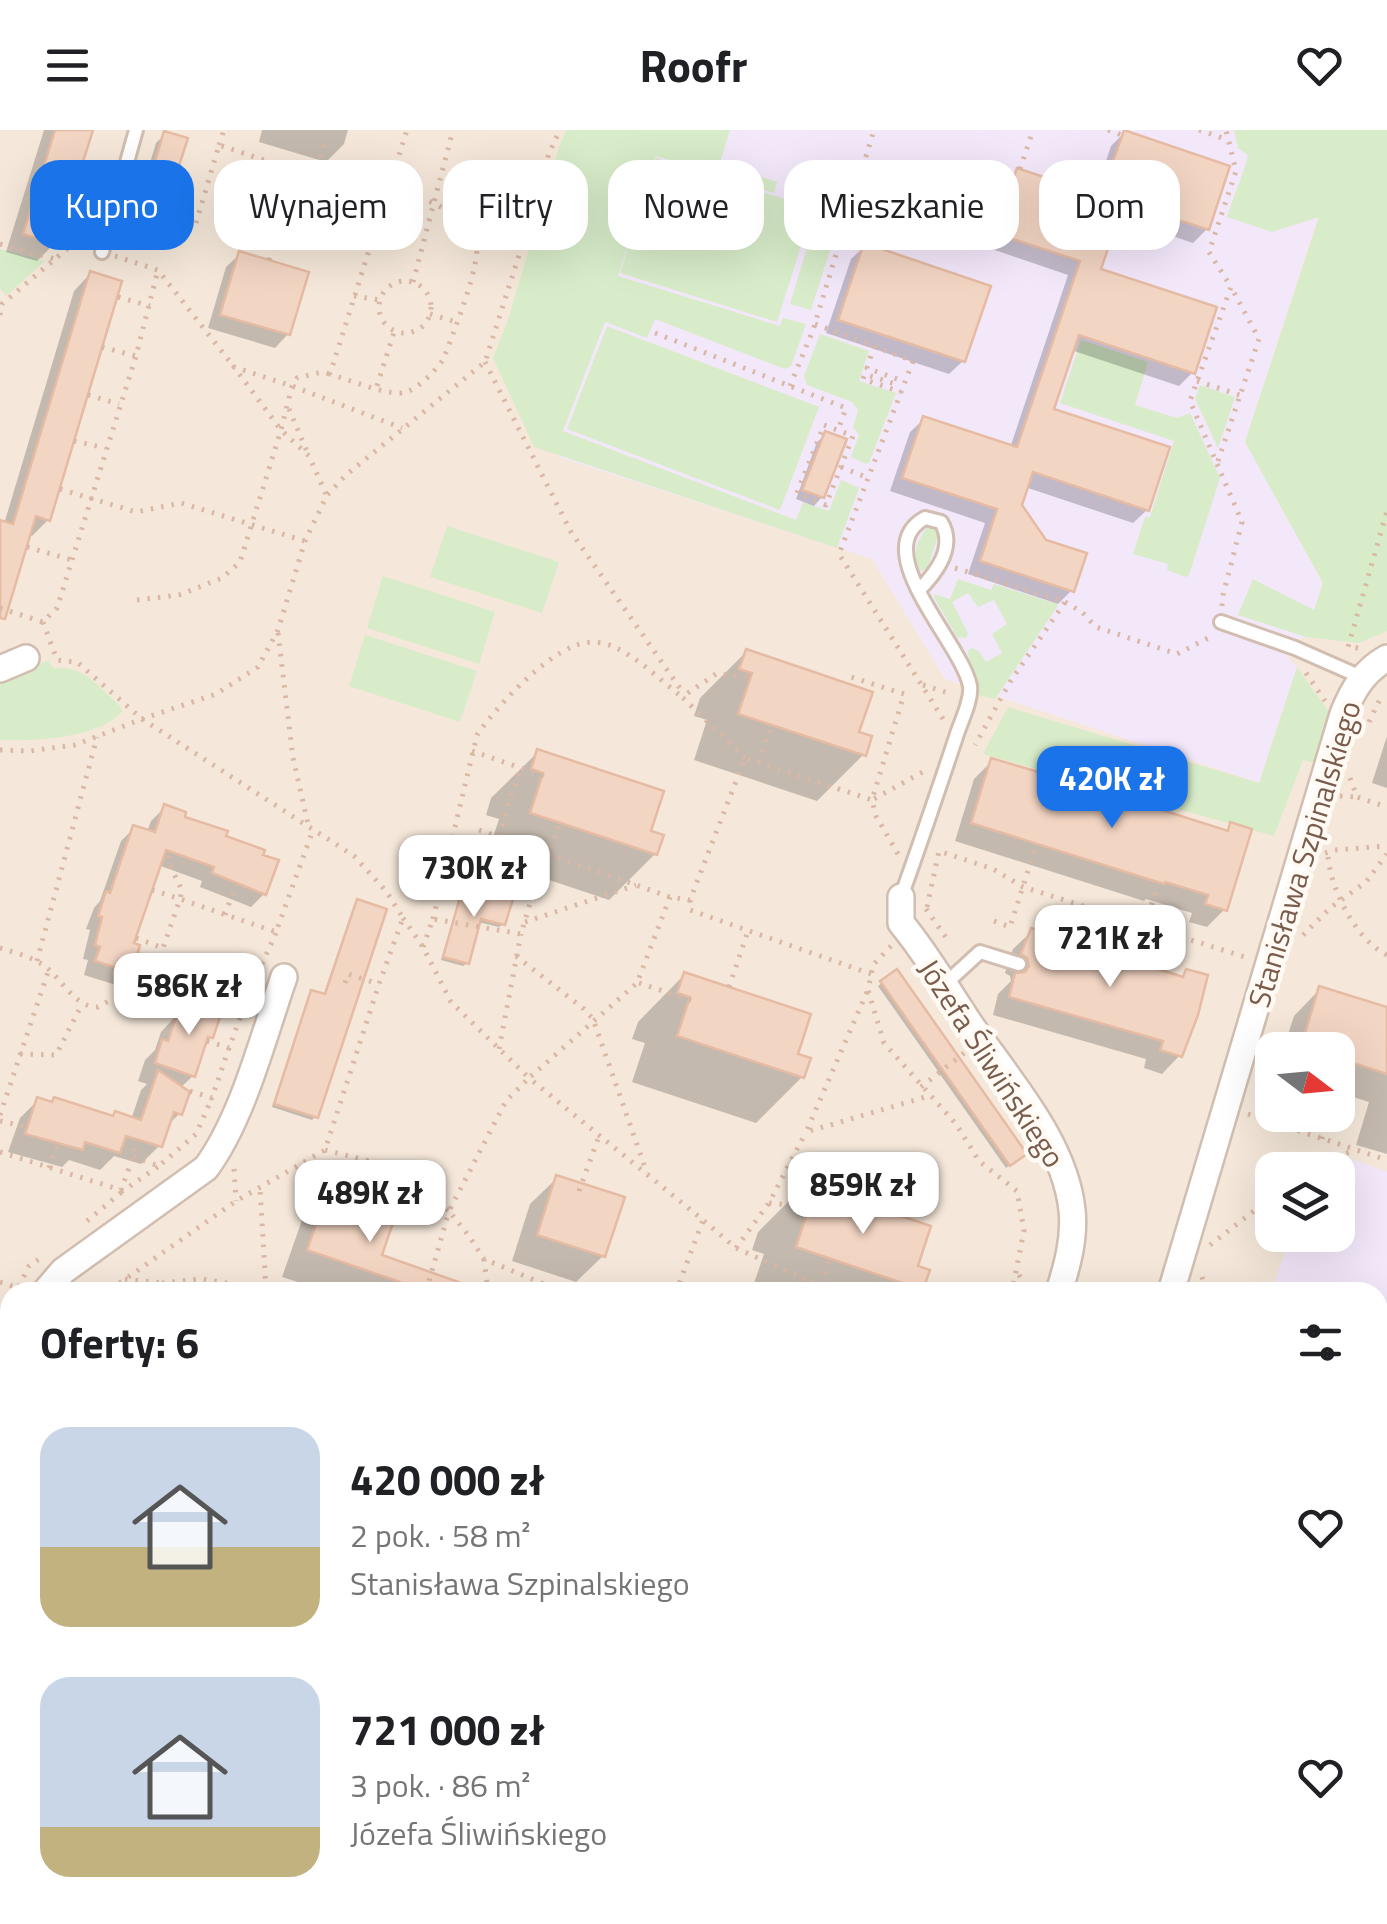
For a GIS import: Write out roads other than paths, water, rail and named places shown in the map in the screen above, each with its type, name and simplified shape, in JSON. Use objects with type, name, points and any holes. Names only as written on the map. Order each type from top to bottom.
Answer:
[{"type":"street","points":[[0,669],[26,658]]},
{"type":"street","name":"Stanisława Szpinalskiego","points":[[1175,1282],[1350,696],[1362,678],[1387,658]]},
{"type":"street","name":"Józefa Śliwińskiego","points":[[905,886],[900,923],[952,977],[981,1040],[1042,1128],[1064,1170],[1073,1225],[1062,1282]]},
{"type":"street","points":[[53,1282],[206,1168],[218,1152],[233,1124],[272,972]]},
{"type":"lane","points":[[102,252],[136,130]]},
{"type":"lane","points":[[905,886],[946,747],[970,686],[919,590],[904,555],[908,536],[916,523],[925,518],[941,522],[947,531],[946,545],[940,563],[919,590]]},
{"type":"lane","points":[[1221,622],[1362,678]]},
{"type":"lane","points":[[952,977],[980,952],[1019,964]]}]
